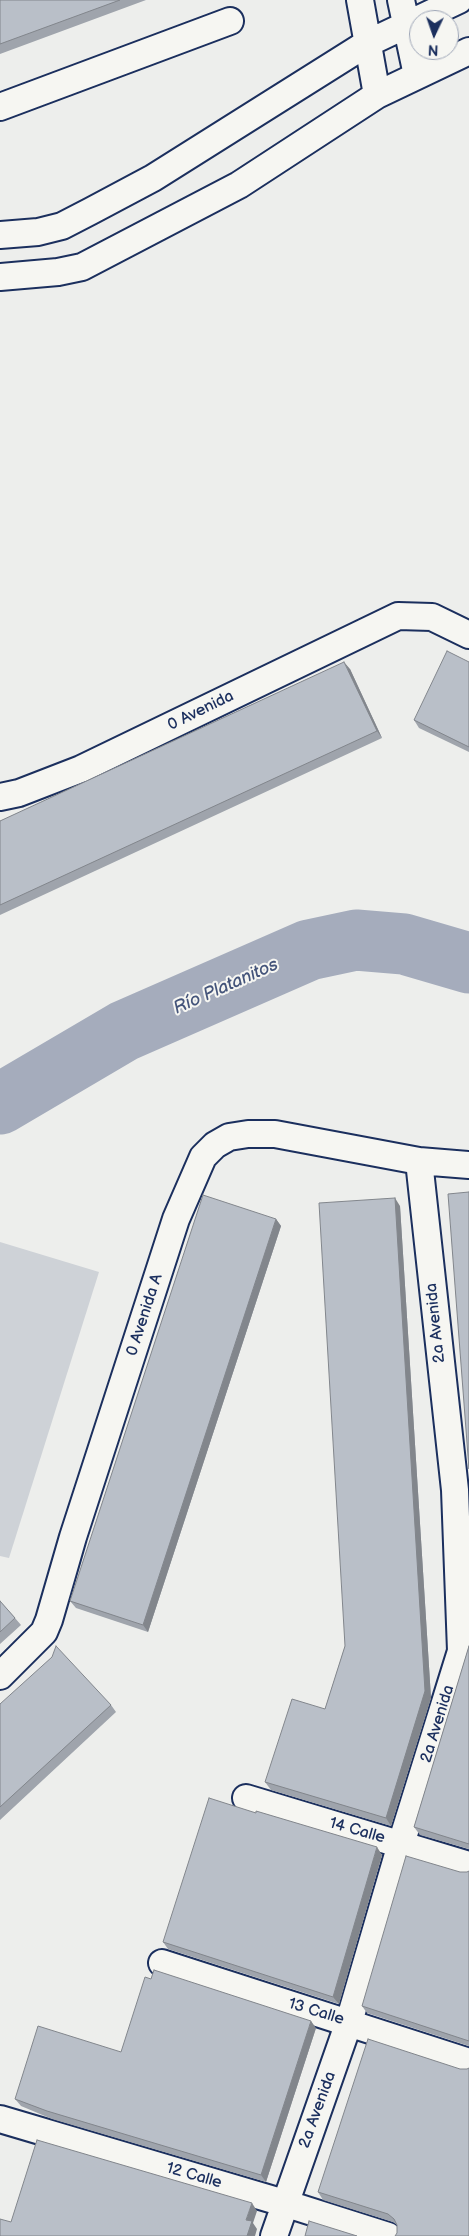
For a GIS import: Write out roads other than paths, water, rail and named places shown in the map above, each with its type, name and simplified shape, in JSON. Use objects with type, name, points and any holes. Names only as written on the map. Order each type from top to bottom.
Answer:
[{"type":"street","points":[[360,0],[366,44],[378,95]]},
{"type":"street","points":[[0,235],[38,232],[62,226],[92,211],[153,178],[366,44],[404,12],[459,0]]},
{"type":"street","points":[[404,12],[417,75]]},
{"type":"street","points":[[0,107],[230,21]]},
{"type":"street","points":[[0,278],[82,268],[238,185],[378,95],[469,51]]},
{"type":"street","name":"0 Avenida","points":[[0,797],[19,793],[81,769],[398,616],[432,617],[469,634]]},
{"type":"street","name":"0 Avenida A","points":[[0,1676],[44,1632],[49,1620],[73,1536],[176,1219],[203,1158],[215,1145],[229,1137],[248,1134],[275,1134],[419,1161],[469,1165]]},
{"type":"street","name":"2a Avenida","points":[[274,2236],[349,2022],[401,1844],[465,1652],[455,1490],[419,1161]]},
{"type":"street","name":"14 Calle","points":[[246,1798],[469,1865]]},
{"type":"street","name":"13 Calle","points":[[162,1964],[349,2022],[469,2062]]},
{"type":"street","name":"12 Calle","points":[[2,2122],[284,2203],[388,2236]]},
{"type":"waterway","name":"Río Platanitos","points":[[0,1104],[124,1031],[309,950],[356,940],[404,944],[469,963]]}]
